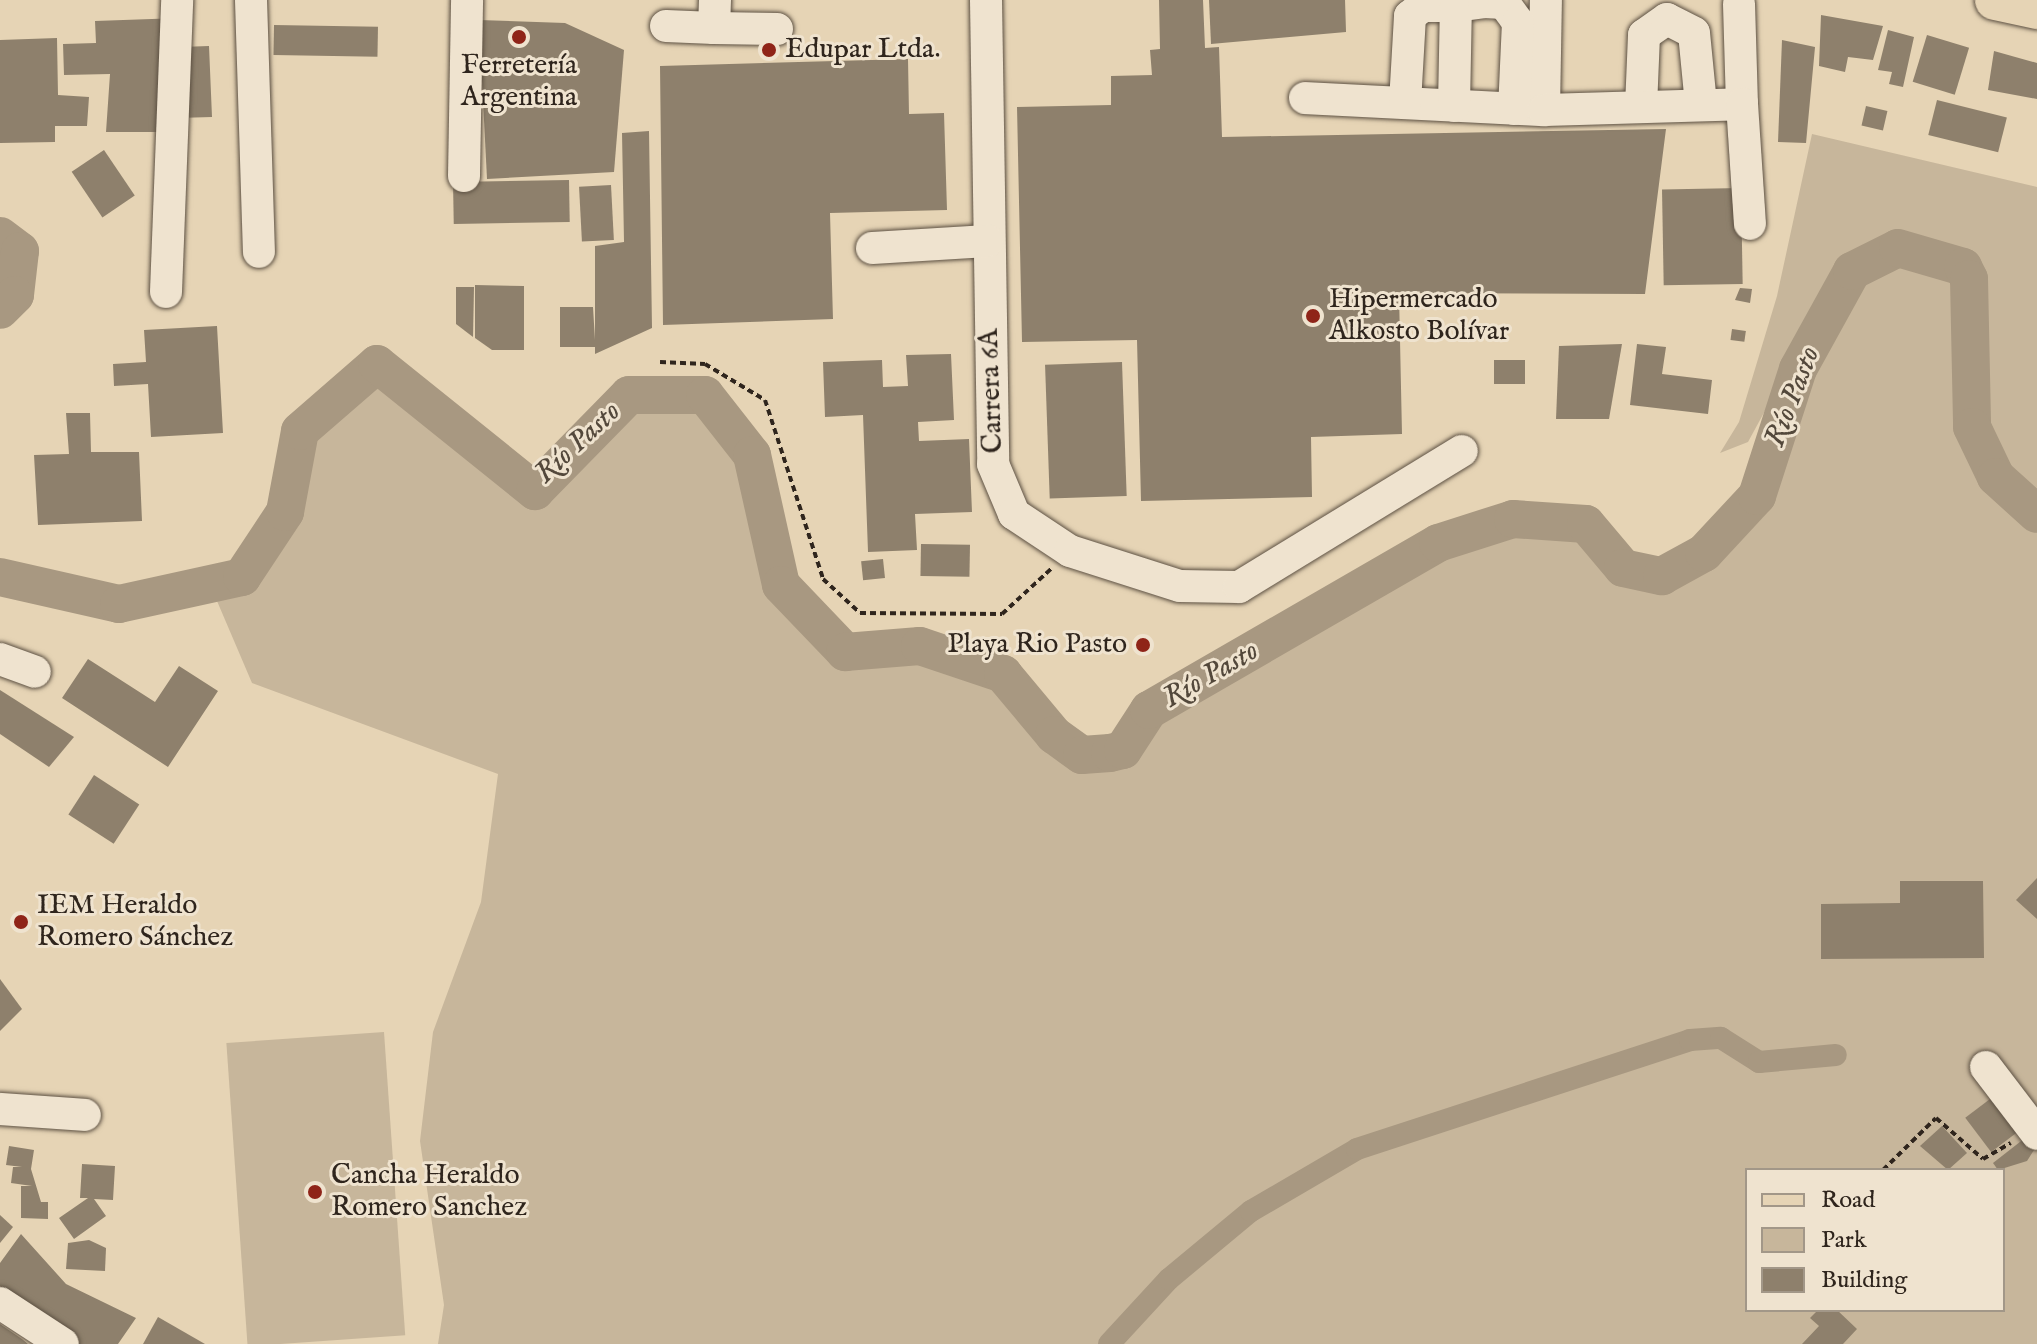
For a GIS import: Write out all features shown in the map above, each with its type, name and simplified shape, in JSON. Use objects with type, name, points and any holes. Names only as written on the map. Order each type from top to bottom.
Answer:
[{"type":"main road","points":[[1995,0],[2037,9]]},
{"type":"street","points":[[166,292],[177,0]]},
{"type":"street","points":[[251,0],[259,252]]},
{"type":"street","points":[[464,176],[467,0]]},
{"type":"street","name":"Carrera 6A","points":[[986,0],[993,464],[1014,514],[1070,551],[1180,586],[1239,587],[1462,451]]},
{"type":"street","points":[[1529,110],[1546,0]]},
{"type":"street","points":[[1405,103],[1410,16],[1423,6],[1504,3],[1515,11],[1529,110]]},
{"type":"street","points":[[1739,4],[1750,224]]},
{"type":"street","points":[[1454,106],[1456,6]]},
{"type":"street","points":[[666,26],[714,14],[777,29]]},
{"type":"street","points":[[1641,107],[1644,35],[1667,19],[1694,33],[1701,105]]},
{"type":"street","points":[[1305,98],[1529,110],[1742,104]]},
{"type":"street","points":[[872,248],[988,241]]},
{"type":"street","points":[[0,659],[35,672]]},
{"type":"street","points":[[1986,1067],[2034,1130]]},
{"type":"street","points":[[0,1109],[85,1115]]},
{"type":"street","points":[[0,1303],[63,1344]]},
{"type":"path","points":[[660,362],[705,364],[765,400],[823,579],[860,613],[1002,614],[1070,551]]},
{"type":"path","points":[[1885,1168],[1936,1118],[1989,1160],[2034,1130]]},
{"type":"green space","points":[[1812,134],[2037,187],[2037,507],[1992,463],[1978,414],[1976,287],[1966,263],[1896,242],[1859,260],[1833,286],[1748,442],[1720,453],[1739,422],[1777,296]]},
{"type":"green space","points":[[1904,255],[1965,273],[1968,429],[1999,499],[2029,529],[2037,528],[2037,1344],[438,1344],[444,1305],[420,1141],[433,1032],[481,902],[498,774],[252,683],[217,601],[285,512],[300,431],[377,364],[535,490],[629,395],[705,395],[755,466],[781,585],[845,652],[920,646],[1003,674],[1054,735],[1082,755],[1123,750],[1149,710],[1438,543],[1513,519],[1580,531],[1611,573],[1662,582],[1709,569],[1763,517],[1803,373],[1864,274]]},
{"type":"green space","name":"Cancha Heraldo Romero Sanchez","points":[[384,1032],[405,1335],[247,1344],[226,1043]]},
{"type":"building","name":"Hipermercado Alkosto Bolívar","points":[[1159,0],[1203,0],[1205,48],[1219,47],[1222,137],[1666,129],[1645,294],[1399,293],[1402,434],[1311,437],[1312,497],[1141,501],[1137,340],[1022,342],[1017,107],[1111,105],[1111,76],[1152,75],[1150,50],[1160,49]]},
{"type":"building","points":[[1209,0],[1345,0],[1346,32],[1211,44]]},
{"type":"building","points":[[1821,15],[1883,26],[1873,60],[1848,57],[1845,72],[1819,66]]},
{"type":"building","points":[[180,18],[181,47],[209,46],[212,117],[177,118],[176,132],[106,132],[110,74],[64,75],[63,44],[96,43],[95,21]]},
{"type":"building","points":[[479,20],[565,23],[624,50],[614,172],[487,179]]},
{"type":"building","points":[[274,25],[378,27],[377,57],[273,55]]},
{"type":"building","points":[[1888,30],[1914,37],[1903,87],[1889,84],[1892,72],[1878,70]]},
{"type":"building","points":[[1927,35],[1969,48],[1955,95],[1913,82]]},
{"type":"building","points":[[57,38],[58,95],[89,97],[87,126],[55,126],[55,142],[0,143],[0,40]]},
{"type":"building","points":[[1782,40],[1815,47],[1806,143],[1778,142]]},
{"type":"building","points":[[1994,51],[2037,63],[2037,99],[1988,90]]},
{"type":"building","points":[[908,59],[909,114],[944,113],[947,210],[830,213],[833,319],[663,325],[660,66]]},
{"type":"building","points":[[1937,100],[2007,117],[1998,152],[1928,135]]},
{"type":"building","points":[[1866,106],[1887,111],[1883,130],[1862,125]]},
{"type":"building","points":[[649,131],[652,328],[595,354],[595,347],[560,347],[560,307],[593,307],[595,340],[595,246],[624,242],[622,133]]},
{"type":"building","points":[[104,150],[135,196],[102,217],[72,172]]},
{"type":"building","points":[[569,180],[570,222],[454,224],[453,182]]},
{"type":"building","points":[[611,185],[614,240],[582,242],[579,187]]},
{"type":"building","points":[[1741,188],[1743,284],[1664,285],[1662,189]]},
{"type":"building","points":[[475,285],[524,286],[524,350],[492,350],[475,338]]},
{"type":"building","points":[[456,287],[474,287],[473,337],[456,324]]},
{"type":"building","points":[[1740,288],[1752,289],[1750,303],[1735,300]]},
{"type":"building","points":[[217,326],[223,433],[151,437],[148,384],[114,386],[113,364],[146,362],[144,330]]},
{"type":"building","points":[[1732,329],[1746,331],[1744,342],[1730,340]]},
{"type":"building","points":[[1622,344],[1609,419],[1556,419],[1559,346]]},
{"type":"building","points":[[1637,344],[1666,347],[1662,374],[1712,380],[1708,414],[1630,405]]},
{"type":"building","points":[[951,354],[954,420],[918,422],[919,441],[969,439],[972,512],[915,514],[917,550],[868,552],[863,415],[825,417],[823,362],[882,360],[883,387],[908,386],[906,355]]},
{"type":"building","points":[[1494,360],[1525,360],[1525,384],[1494,384]]},
{"type":"building","points":[[1122,362],[1127,496],[1050,499],[1045,365]]},
{"type":"building","points":[[66,413],[90,413],[91,452],[139,452],[142,521],[38,525],[34,455],[69,454]]},
{"type":"building","points":[[921,544],[970,545],[969,577],[920,576]]},
{"type":"building","points":[[883,559],[885,578],[863,580],[861,561]]},
{"type":"building","points":[[88,659],[155,702],[179,666],[218,691],[168,767],[62,698]]},
{"type":"building","points":[[0,690],[74,737],[49,767],[0,734]]},
{"type":"building","points":[[94,775],[139,804],[114,844],[68,814]]},
{"type":"building","points":[[2037,878],[2037,919],[2016,900]]},
{"type":"building","points":[[1900,881],[1983,881],[1984,958],[1821,959],[1821,904],[1900,903]]},
{"type":"building","points":[[0,979],[22,1009],[0,1031]]},
{"type":"building","points":[[1994,1096],[2020,1130],[1991,1152],[1965,1118]]},
{"type":"building","points":[[1942,1126],[1967,1153],[1950,1168],[1946,1168],[1920,1146]]},
{"type":"building","points":[[2025,1138],[2034,1150],[2027,1161],[2004,1168],[1997,1168],[1993,1163]]},
{"type":"building","points":[[9,1146],[34,1150],[31,1169],[41,1202],[48,1202],[48,1219],[21,1218],[21,1186],[32,1186],[11,1183],[13,1167],[22,1167],[6,1165]]},
{"type":"building","points":[[82,1164],[115,1166],[113,1200],[94,1199],[106,1216],[74,1239],[59,1218],[88,1198],[80,1198]]},
{"type":"building","points":[[0,1215],[13,1227],[0,1243]]},
{"type":"building","points":[[21,1234],[66,1284],[136,1318],[118,1344],[79,1344],[0,1287],[0,1263]]},
{"type":"building","points":[[89,1240],[106,1248],[105,1271],[66,1269],[68,1243]]},
{"type":"building","points":[[1816,1312],[1839,1312],[1857,1329],[1843,1344],[1802,1344],[1819,1326],[1810,1318]]},
{"type":"building","points":[[158,1317],[205,1344],[143,1344]]},
{"type":"building","points":[[0,1324],[22,1339],[28,1344],[0,1344]]},
{"type":"waterway","name":"Río Pasto","points":[[0,236],[20,251],[15,295],[0,310]]},
{"type":"waterway","name":"Río Pasto","points":[[0,577],[119,604],[242,577],[285,512],[300,431],[377,364],[535,491],[629,395],[705,395],[752,455],[781,585],[845,652],[920,646],[1003,674],[1054,735],[1082,755],[1110,753],[1123,750],[1149,710],[1438,543],[1513,519],[1586,524],[1623,568],[1662,576],[1704,553],[1757,496],[1798,369],[1852,271],[1898,248],[1963,267],[1969,279],[1972,427],[1996,477],[2037,514]]},
{"type":"waterway","points":[[1109,1344],[1169,1279],[1251,1211],[1357,1149],[1690,1040],[1721,1038],[1759,1062],[1836,1055]]},
{"type":"place","name":"Ferretería Argentina","points":[[519,37]]},
{"type":"place","name":"Edupar Ltda.","points":[[769,50]]},
{"type":"place","name":"Hipermercado Alkosto Bolívar","points":[[1313,316]]},
{"type":"place","name":"Playa Rio Pasto","points":[[1143,645]]},
{"type":"place","name":"IEM Heraldo Romero Sánchez","points":[[21,922]]},
{"type":"place","name":"Cancha Heraldo Romero Sanchez","points":[[315,1192]]}]
